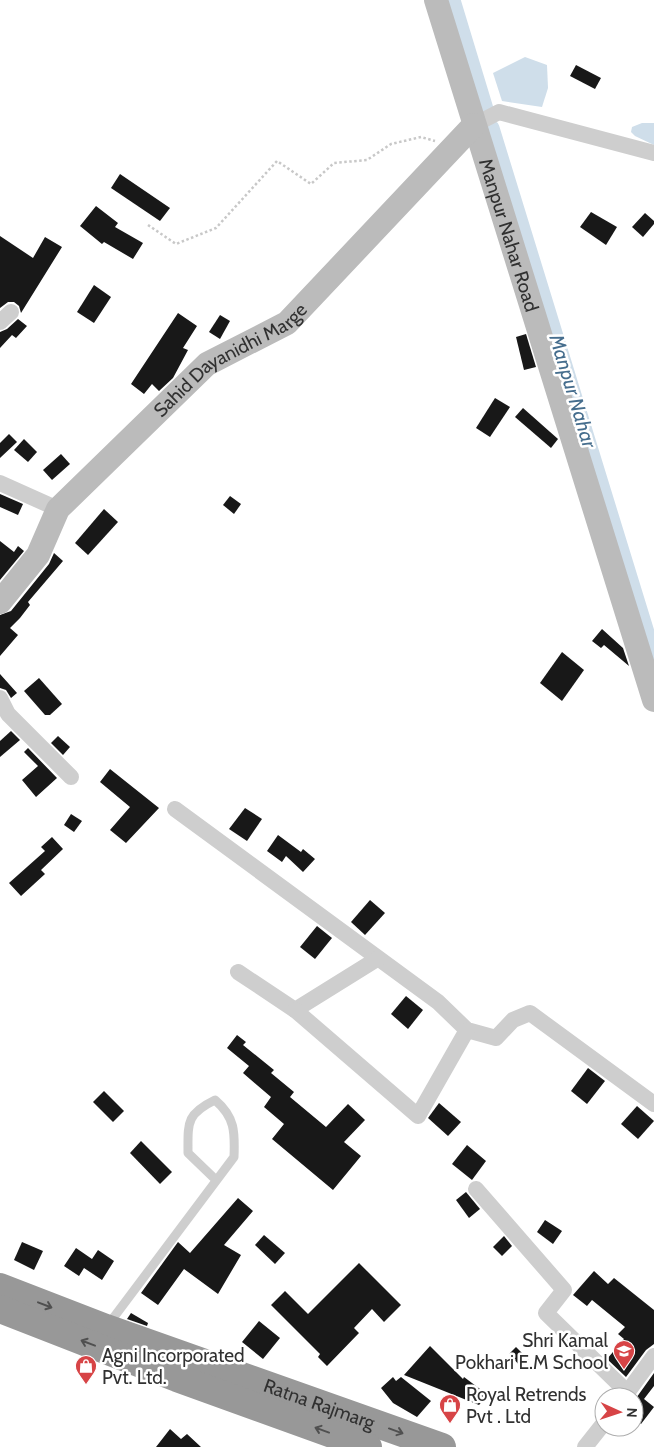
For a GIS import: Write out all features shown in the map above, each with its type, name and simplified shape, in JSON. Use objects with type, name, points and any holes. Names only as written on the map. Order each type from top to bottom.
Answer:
[{"type":"highway","name":"Ratna Rajmarg","points":[[0,1287],[106,1328],[442,1447]]},
{"type":"highway","name":"Ratna Rajmarg","points":[[0,1309],[177,1378],[368,1447]]},
{"type":"street","name":"Manpur Nahar Road","points":[[436,0],[654,700]]},
{"type":"street","points":[[474,125],[499,112],[654,153]]},
{"type":"street","name":"Sahid Dayanidhi Marge","points":[[1,598],[38,554],[58,509],[207,364],[287,323],[474,125]]},
{"type":"street","points":[[0,483],[58,509]]},
{"type":"street","points":[[0,698],[8,714],[71,777]]},
{"type":"street","points":[[175,809],[438,1002],[468,1030],[496,1038],[513,1020],[530,1013],[654,1104]]},
{"type":"street","points":[[295,1010],[377,959]]},
{"type":"street","points":[[238,972],[295,1010],[418,1116],[468,1030]]},
{"type":"street","points":[[476,1189],[564,1290],[546,1313],[618,1387]]},
{"type":"street","points":[[632,1387],[654,1356]]},
{"type":"street","points":[[585,1447],[594,1436]]},
{"type":"lane","points":[[106,1328],[234,1157],[235,1131],[226,1109],[215,1100],[197,1108],[188,1126],[188,1152],[216,1180]]},
{"type":"path","points":[[148,225],[176,244],[216,228],[276,162],[311,184],[334,163],[367,160],[391,144],[421,137],[453,147]]},
{"type":"water","points":[[525,57],[547,65],[548,88],[542,107],[502,101],[493,73]]},
{"type":"water","points":[[642,123],[654,123],[654,145],[635,136],[631,132],[632,127]]},
{"type":"building","points":[[576,65],[601,78],[595,89],[570,76]]},
{"type":"building","points":[[120,174],[170,208],[160,221],[111,188]]},
{"type":"building","points":[[96,206],[118,223],[115,227],[143,243],[133,259],[104,242],[102,244],[80,226]]},
{"type":"building","points":[[591,212],[617,227],[606,245],[580,227]]},
{"type":"building","points":[[645,213],[654,221],[654,224],[643,237],[632,227]]},
{"type":"building","points":[[0,236],[33,258],[45,237],[62,247],[21,313],[19,306],[14,302],[8,302],[0,308]]},
{"type":"building","points":[[94,285],[111,297],[94,323],[77,312]]},
{"type":"building","points":[[178,313],[197,326],[183,348],[188,350],[173,378],[159,391],[152,384],[144,394],[131,384]]},
{"type":"building","points":[[220,315],[230,321],[220,339],[209,332]]},
{"type":"building","points":[[18,319],[27,326],[16,338],[12,335],[0,348],[0,332],[7,329]]},
{"type":"building","points":[[526,334],[536,367],[524,370],[516,337]]},
{"type":"building","points":[[495,398],[510,407],[490,437],[476,428]]},
{"type":"building","points":[[523,408],[558,439],[551,448],[515,417]]},
{"type":"building","points":[[9,434],[17,442],[0,458],[0,443]]},
{"type":"building","points":[[24,439],[37,452],[28,462],[14,450]]},
{"type":"building","points":[[61,454],[70,464],[52,480],[43,470]]},
{"type":"building","points":[[0,494],[23,504],[18,515],[0,507]]},
{"type":"building","points":[[230,496],[241,504],[234,514],[223,505]]},
{"type":"building","points":[[104,509],[118,522],[88,555],[75,543]]},
{"type":"building","points":[[0,541],[14,552],[18,546],[24,551],[0,580]]},
{"type":"building","points":[[54,553],[63,561],[28,602],[30,605],[10,628],[18,635],[0,656],[0,615],[11,611],[49,564]]},
{"type":"building","points":[[602,629],[623,648],[629,666],[604,645],[601,648],[592,641]]},
{"type":"building","points":[[562,652],[584,670],[562,701],[540,683]]},
{"type":"building","points":[[0,674],[17,693],[11,698],[6,690],[0,688]]},
{"type":"building","points":[[39,678],[62,704],[50,715],[45,715],[24,691]]},
{"type":"building","points":[[11,731],[20,740],[0,757],[0,741]]},
{"type":"building","points":[[58,736],[70,747],[63,755],[51,743]]},
{"type":"building","points":[[28,748],[57,778],[36,797],[22,780],[38,766],[24,752]]},
{"type":"building","points":[[110,769],[159,808],[126,843],[110,830],[130,807],[100,782]]},
{"type":"building","points":[[245,808],[262,819],[247,841],[229,829]]},
{"type":"building","points":[[71,814],[82,821],[74,832],[64,825]]},
{"type":"building","points":[[278,835],[301,852],[303,849],[315,859],[303,872],[286,856],[282,862],[267,851]]},
{"type":"building","points":[[52,837],[63,849],[41,870],[45,874],[21,896],[9,883],[45,851],[41,847]]},
{"type":"building","points":[[370,900],[385,913],[365,935],[351,922]]},
{"type":"building","points":[[317,926],[332,938],[315,959],[300,947]]},
{"type":"building","points":[[406,996],[423,1010],[408,1029],[391,1014]]},
{"type":"building","points":[[237,1035],[246,1042],[243,1045],[274,1070],[271,1073],[294,1092],[290,1097],[326,1127],[348,1104],[365,1120],[344,1142],[361,1156],[333,1190],[272,1139],[284,1124],[264,1107],[271,1097],[243,1073],[249,1066],[227,1048]]},
{"type":"building","points":[[588,1068],[605,1081],[587,1104],[571,1091]]},
{"type":"building","points":[[104,1091],[124,1111],[113,1122],[93,1102]]},
{"type":"building","points":[[439,1103],[461,1122],[448,1136],[428,1118]]},
{"type":"building","points":[[637,1106],[654,1121],[638,1139],[621,1124]]},
{"type":"building","points":[[141,1141],[172,1172],[160,1184],[130,1153]]},
{"type":"building","points":[[467,1145],[486,1161],[472,1180],[452,1164]]},
{"type":"building","points":[[466,1192],[480,1209],[469,1218],[456,1200]]},
{"type":"building","points":[[238,1198],[253,1211],[224,1245],[241,1255],[218,1294],[184,1269],[158,1305],[141,1293],[178,1242],[190,1253]]},
{"type":"building","points":[[545,1220],[562,1231],[553,1244],[537,1232]]},
{"type":"building","points":[[264,1235],[285,1253],[275,1264],[255,1245]]},
{"type":"building","points":[[504,1236],[512,1246],[502,1256],[493,1247]]},
{"type":"building","points":[[22,1242],[43,1251],[34,1270],[14,1260]]},
{"type":"building","points":[[76,1248],[92,1259],[98,1250],[114,1261],[102,1280],[84,1268],[79,1276],[64,1266]]},
{"type":"building","points":[[359,1263],[401,1305],[384,1322],[372,1309],[354,1328],[359,1333],[327,1366],[318,1357],[320,1354],[271,1305],[285,1291],[308,1314]]},
{"type":"building","points":[[594,1271],[608,1284],[614,1278],[654,1310],[654,1344],[646,1350],[626,1377],[607,1359],[624,1339],[618,1334],[625,1327],[592,1300],[587,1306],[573,1295]]},
{"type":"building","points":[[131,1313],[148,1323],[147,1326],[127,1319]]},
{"type":"building","points":[[259,1321],[280,1338],[263,1359],[242,1342]]},
{"type":"building","points":[[430,1346],[463,1379],[464,1377],[488,1395],[479,1405],[404,1375]]},
{"type":"building","points":[[516,1347],[529,1360],[522,1368],[509,1354]]},
{"type":"building","points":[[654,1373],[654,1386],[644,1399],[644,1387]]},
{"type":"building","points":[[393,1377],[396,1381],[401,1377],[431,1401],[417,1417],[393,1403],[381,1388]]},
{"type":"building","points":[[644,1399],[654,1407],[644,1420]]},
{"type":"building","points":[[170,1429],[181,1439],[187,1434],[201,1447],[156,1447]]},
{"type":"waterway","name":"Manpur Nahar","points":[[453,0],[486,109]]},
{"type":"waterway","name":"Manpur Nahar","points":[[492,128],[654,655]]},
{"type":"place","name":"Shri Kamal Pokhari E.M School","points":[[624,1370]]},
{"type":"place","name":"Agni Incorporated Pvt. Ltd.","points":[[86,1385]]},
{"type":"place","name":"Royal Retrends Pvt . Ltd","points":[[450,1424]]}]
